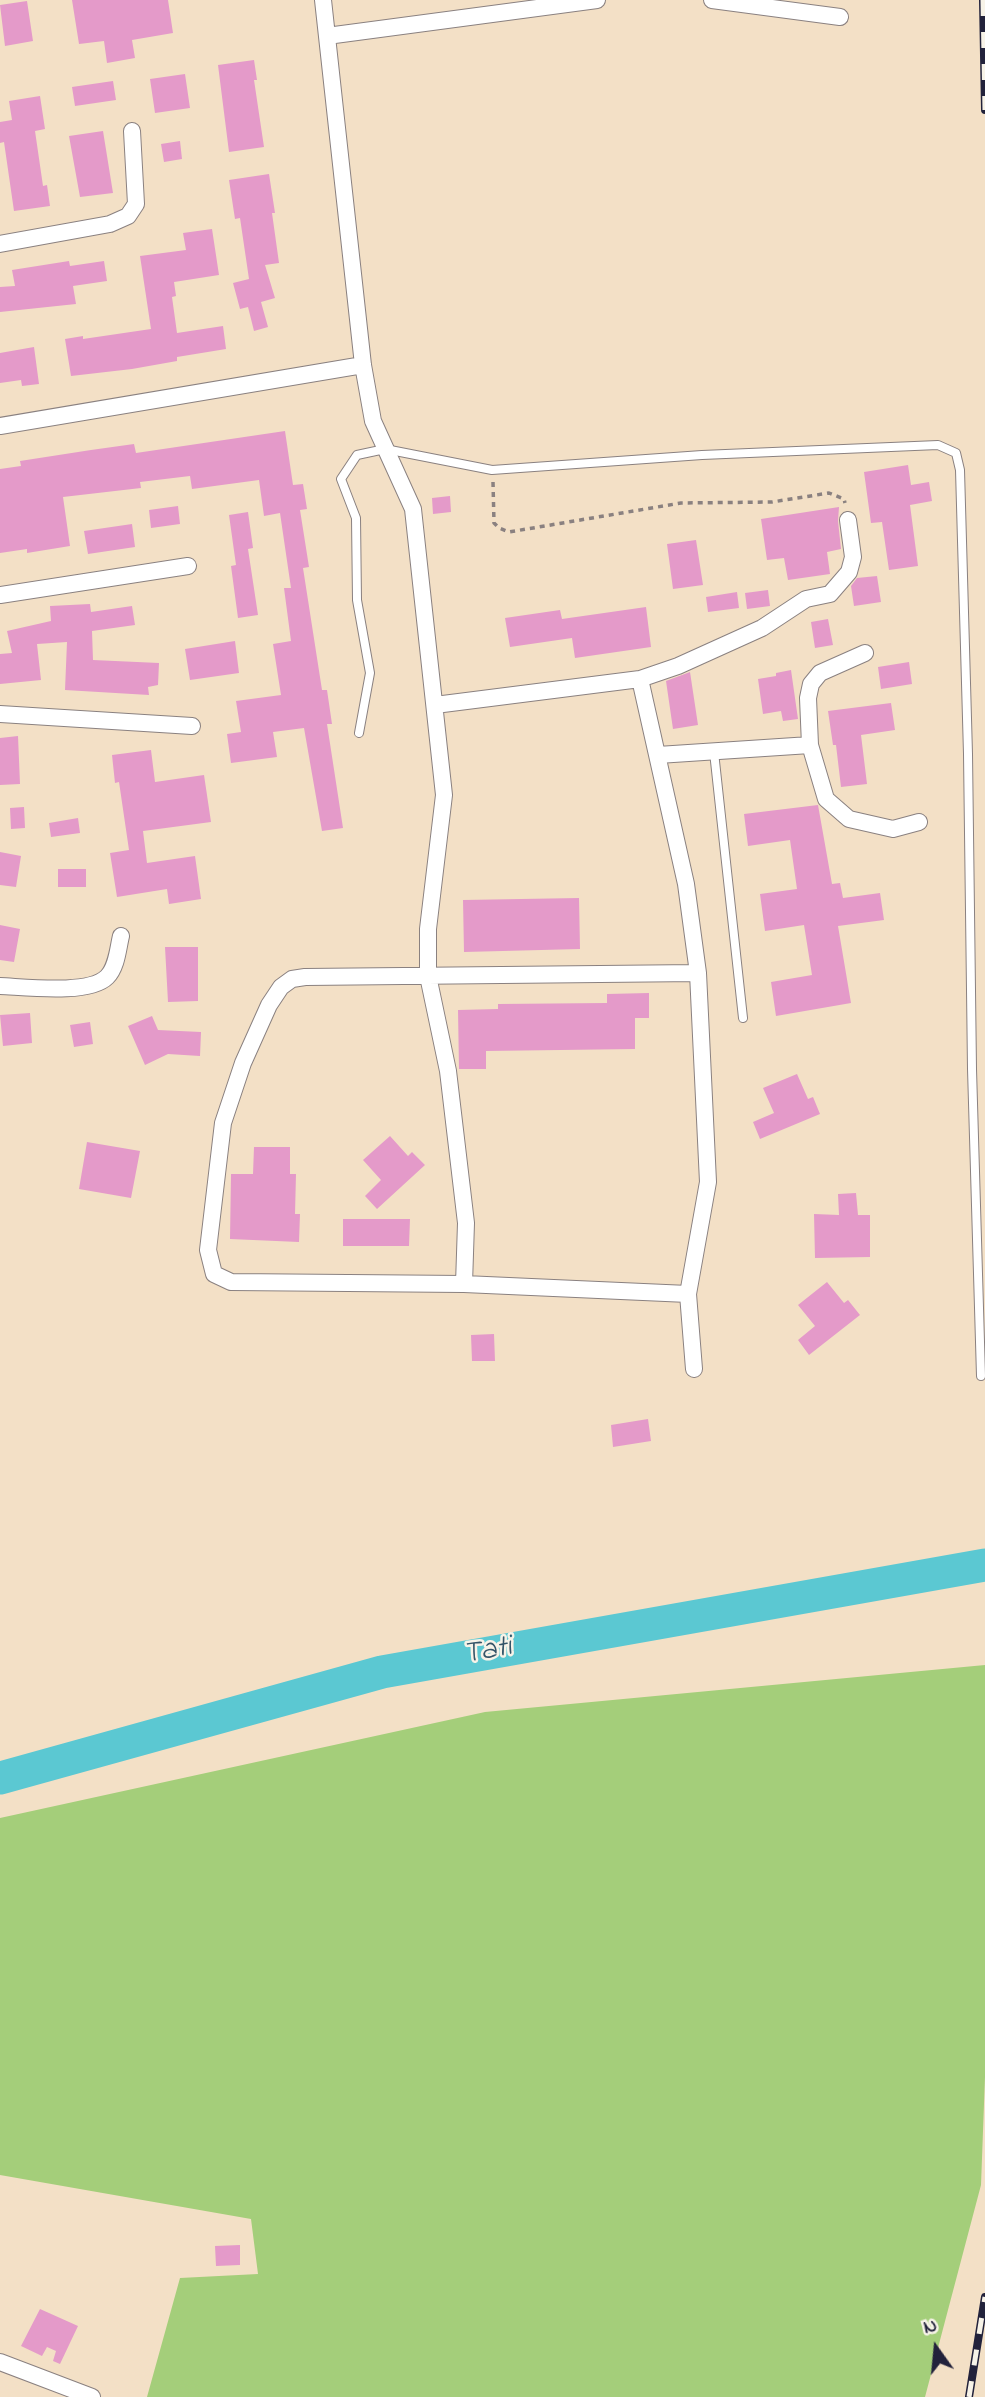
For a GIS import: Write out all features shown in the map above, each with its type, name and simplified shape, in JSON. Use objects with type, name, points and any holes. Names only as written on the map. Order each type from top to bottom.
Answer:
[{"type":"street","points":[[323,0],[363,365],[373,421],[413,509],[435,705],[444,795],[428,929],[428,976],[448,1071],[464,1209],[464,1284]]},
{"type":"street","points":[[327,36],[507,6],[597,0]]},
{"type":"street","points":[[712,0],[840,17]]},
{"type":"street","points":[[0,244],[110,224],[128,216],[136,204],[132,131]]},
{"type":"street","points":[[0,426],[363,365]]},
{"type":"street","points":[[435,705],[639,679],[678,666],[762,628],[806,599],[830,594],[840,586],[849,572],[853,556],[848,520]]},
{"type":"street","points":[[0,595],[188,566]]},
{"type":"street","points":[[865,653],[820,673],[811,684],[807,698],[810,745],[826,799],[849,819],[893,829],[919,822]]},
{"type":"street","points":[[639,679],[686,884],[698,973],[708,1182],[688,1294],[694,1369]]},
{"type":"street","points":[[0,714],[192,726]]},
{"type":"street","points":[[658,755],[810,745]]},
{"type":"street","points":[[0,986],[70,988],[93,985],[107,976],[116,960],[121,936]]},
{"type":"street","points":[[688,1294],[464,1284],[231,1282],[214,1273],[208,1250],[223,1123],[243,1063],[269,1005],[281,987],[292,979],[698,973]]},
{"type":"street","points":[[2,2368],[92,2397]]},
{"type":"lane","points":[[359,733],[370,673],[356,600],[356,519],[341,479],[357,455],[385,450],[492,470],[819,449],[938,445],[956,453],[960,470],[967,727],[972,1069],[981,1376]]},
{"type":"lane","points":[[714,752],[743,1018]]},
{"type":"path","points":[[492,470],[494,523],[509,532],[591,516],[681,503],[772,502],[829,493],[844,499],[848,520]]},
{"type":"green space","points":[[985,1665],[985,2077],[981,2185],[925,2397],[147,2397],[180,2278],[258,2274],[251,2219],[0,2175],[0,1818],[485,1712]]},
{"type":"building","points":[[72,0],[168,0],[173,33],[132,40],[135,58],[107,63],[104,41],[79,44]]},
{"type":"building","points":[[27,1],[33,41],[5,46],[0,5]]},
{"type":"building","points":[[254,60],[257,80],[254,80],[264,147],[229,152],[218,65]]},
{"type":"building","points":[[185,74],[190,108],[155,113],[150,79]]},
{"type":"building","points":[[113,81],[116,100],[75,106],[72,87]]},
{"type":"building","points":[[40,96],[45,129],[35,131],[43,186],[47,185],[50,206],[14,211],[4,142],[0,143],[0,122],[12,120],[9,101]]},
{"type":"building","points":[[103,131],[113,193],[80,197],[69,136]]},
{"type":"building","points":[[180,141],[182,159],[164,162],[161,144]]},
{"type":"building","points":[[269,174],[279,263],[265,265],[275,298],[261,302],[268,327],[254,331],[248,307],[240,309],[233,283],[249,279],[240,218],[235,219],[229,180]]},
{"type":"building","points":[[212,229],[219,275],[174,282],[176,296],[172,297],[177,333],[223,326],[226,349],[177,357],[177,361],[132,369],[71,376],[65,339],[151,329],[140,256],[186,250],[183,233]]},
{"type":"building","points":[[69,261],[70,266],[104,261],[107,281],[73,286],[76,304],[0,312],[0,287],[15,286],[12,270]]},
{"type":"building","points":[[34,347],[39,384],[22,386],[21,380],[0,383],[0,353]]},
{"type":"building","points":[[285,431],[293,485],[303,484],[307,509],[300,510],[309,567],[303,568],[322,690],[327,690],[332,724],[327,724],[343,828],[322,831],[304,728],[273,732],[277,757],[231,763],[227,734],[241,732],[236,701],[281,695],[273,644],[291,641],[284,588],[291,588],[280,513],[264,516],[259,480],[192,489],[190,476],[140,482],[141,488],[63,497],[70,546],[27,553],[27,549],[0,553],[0,469],[21,466],[20,461],[134,444],[136,453]]},
{"type":"building","points":[[908,465],[911,485],[929,482],[932,501],[910,505],[918,566],[889,570],[882,522],[871,523],[864,472]]},
{"type":"building","points":[[450,496],[451,512],[433,514],[432,498]]},
{"type":"building","points":[[178,506],[180,524],[151,528],[149,510]]},
{"type":"building","points":[[839,507],[841,549],[827,552],[830,574],[788,580],[784,558],[767,560],[761,519]]},
{"type":"building","points":[[248,512],[253,548],[248,549],[258,615],[238,618],[231,566],[236,565],[229,515]]},
{"type":"building","points":[[132,524],[135,547],[88,554],[84,531]]},
{"type":"building","points":[[696,540],[703,585],[673,589],[667,544]]},
{"type":"building","points":[[877,576],[881,602],[854,606],[851,586],[857,578]]},
{"type":"building","points":[[768,590],[770,606],[747,609],[745,593]]},
{"type":"building","points":[[737,592],[739,608],[708,612],[706,597]]},
{"type":"building","points":[[90,604],[91,612],[132,606],[135,625],[92,631],[93,660],[159,663],[158,685],[148,687],[149,695],[65,690],[67,642],[37,644],[41,680],[0,684],[0,654],[12,653],[7,631],[51,621],[50,606]]},
{"type":"building","points":[[646,607],[651,647],[575,658],[572,638],[510,647],[505,618],[560,610],[562,619]]},
{"type":"building","points":[[828,619],[833,645],[815,648],[811,622]]},
{"type":"building","points":[[235,641],[239,673],[190,680],[185,649]]},
{"type":"building","points":[[909,662],[912,684],[881,689],[878,667]]},
{"type":"building","points":[[791,670],[798,719],[783,721],[781,711],[763,714],[758,679]]},
{"type":"building","points":[[690,672],[698,725],[673,729],[666,681]]},
{"type":"building","points":[[891,703],[895,730],[861,735],[867,784],[841,787],[836,745],[833,745],[828,711]]},
{"type":"building","points":[[18,736],[20,784],[0,785],[0,738]]},
{"type":"building","points":[[151,750],[155,782],[204,775],[211,822],[143,831],[147,863],[195,856],[201,899],[169,904],[167,889],[117,897],[110,853],[129,850],[119,782],[115,783],[112,755]]},
{"type":"building","points":[[818,805],[832,884],[840,883],[843,898],[880,893],[884,920],[838,926],[851,1003],[776,1016],[771,982],[812,975],[804,925],[765,931],[760,894],[797,889],[790,840],[748,846],[744,814]]},
{"type":"building","points":[[24,807],[25,828],[11,829],[10,808]]},
{"type":"building","points":[[78,818],[80,833],[51,837],[49,823]]},
{"type":"building","points":[[0,852],[21,856],[16,887],[0,885]]},
{"type":"building","points":[[58,869],[86,869],[86,887],[58,887]]},
{"type":"building","points":[[579,898],[580,949],[464,952],[463,900]]},
{"type":"building","points":[[0,925],[20,929],[14,962],[0,960]]},
{"type":"building","points":[[165,947],[198,947],[198,1001],[168,1002]]},
{"type":"building","points":[[649,993],[649,1018],[635,1018],[635,1049],[486,1051],[486,1069],[459,1069],[458,1010],[498,1009],[498,1004],[607,1003],[607,994]]},
{"type":"building","points":[[30,1013],[32,1043],[3,1046],[0,1015]]},
{"type":"building","points":[[152,1016],[158,1030],[201,1032],[200,1056],[168,1054],[145,1065],[128,1026]]},
{"type":"building","points":[[90,1022],[93,1044],[74,1047],[70,1025]]},
{"type":"building","points":[[797,1074],[808,1099],[813,1097],[820,1114],[760,1139],[753,1122],[774,1113],[763,1088]]},
{"type":"building","points":[[390,1136],[408,1156],[412,1152],[425,1165],[377,1209],[365,1196],[381,1180],[363,1160]]},
{"type":"building","points":[[87,1142],[140,1151],[131,1198],[79,1189]]},
{"type":"building","points":[[254,1147],[290,1147],[290,1174],[296,1174],[295,1214],[300,1214],[299,1242],[230,1239],[231,1174],[253,1174]]},
{"type":"building","points":[[856,1193],[858,1215],[870,1215],[870,1257],[815,1258],[814,1214],[839,1215],[838,1194]]},
{"type":"building","points":[[343,1219],[410,1219],[409,1246],[343,1246]]},
{"type":"building","points":[[827,1282],[844,1303],[848,1300],[860,1315],[809,1355],[798,1340],[815,1326],[798,1305]]},
{"type":"building","points":[[494,1334],[495,1361],[472,1361],[471,1335]]},
{"type":"building","points":[[648,1419],[651,1441],[613,1447],[611,1425]]},
{"type":"building","points":[[240,2245],[240,2265],[216,2266],[215,2246]]},
{"type":"building","points":[[40,2309],[78,2326],[60,2364],[53,2361],[56,2351],[47,2347],[42,2356],[21,2346]]},
{"type":"waterway","name":"Tati","points":[[0,1778],[382,1672],[985,1565]]},
{"type":"railway","points":[[983,0],[985,110]]},
{"type":"railway","points":[[969,2397],[985,2297]]}]
